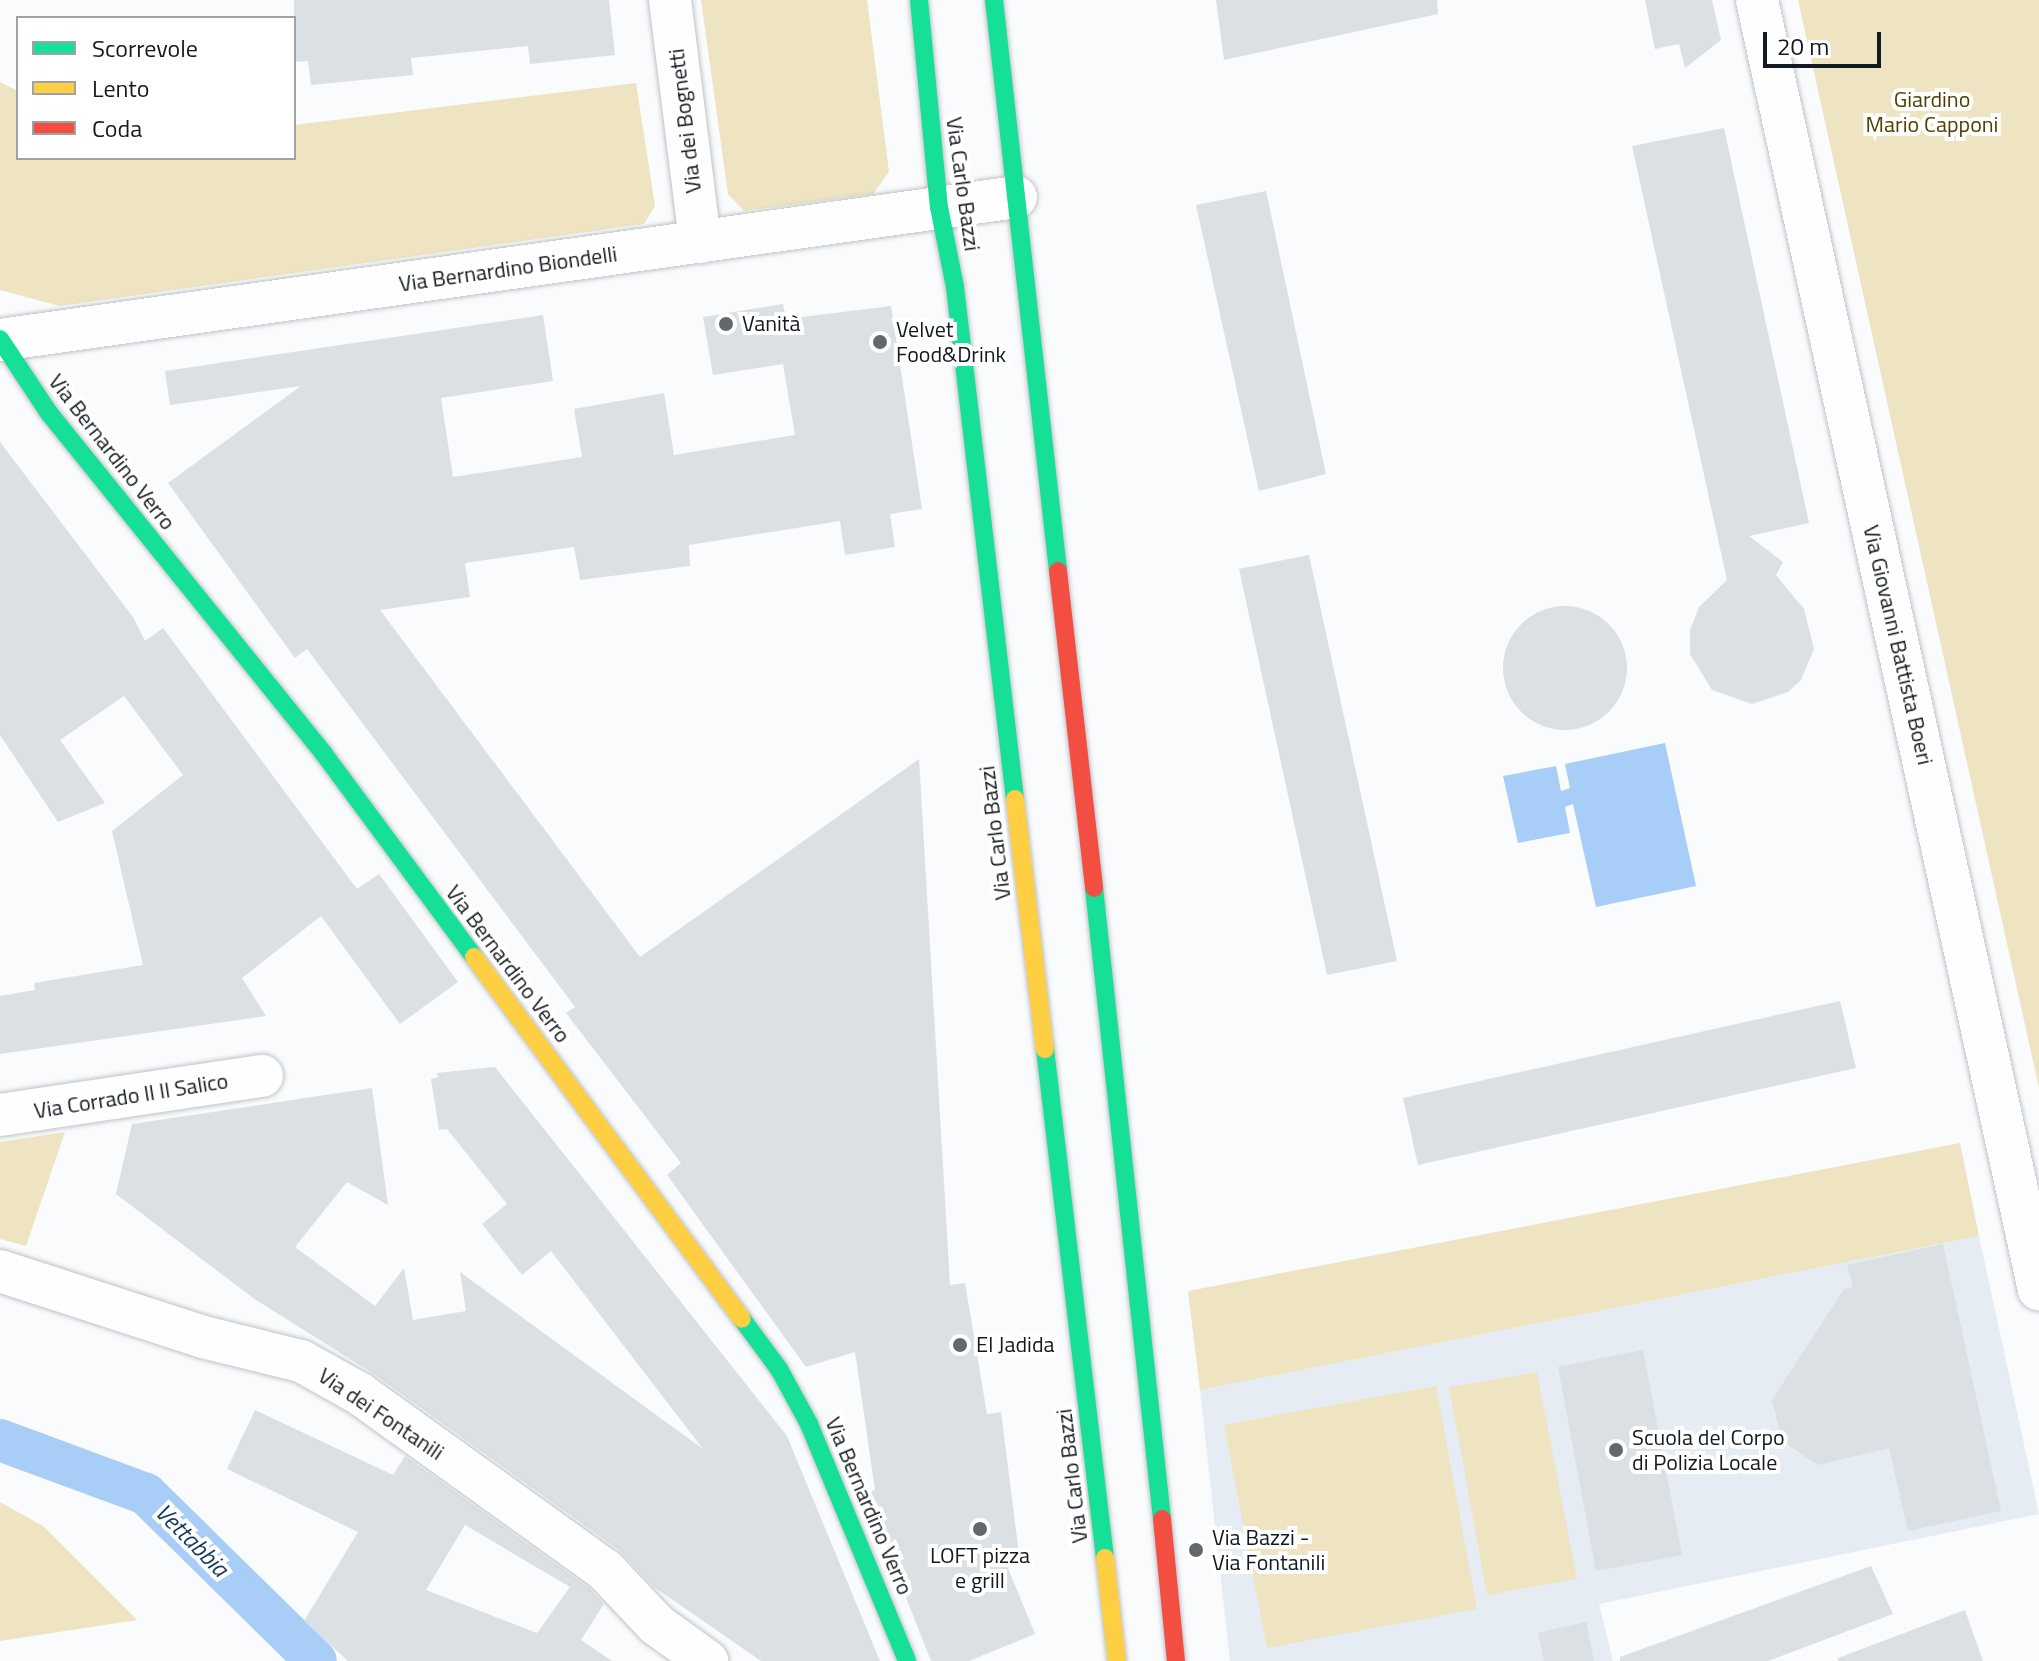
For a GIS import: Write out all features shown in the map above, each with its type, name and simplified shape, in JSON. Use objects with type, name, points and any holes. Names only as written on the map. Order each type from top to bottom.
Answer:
[{"type":"main road","name":"Via Carlo Bazzi","points":[[919,0],[939,207],[955,287],[1117,1661]]},
{"type":"main road","points":[[994,0],[1146,1352],[1176,1661]]},
{"type":"main road","name":"Via Bernardino Verro","points":[[0,340],[59,426],[324,754],[779,1369],[809,1424],[907,1661]]},
{"type":"street","name":"Via dei Bognetti","points":[[670,0],[700,242]]},
{"type":"street","name":"Via Giovanni Battista Boeri","points":[[1757,0],[2039,1290]]},
{"type":"street","name":"Via Bernardino Biondelli","points":[[0,340],[1016,197]]},
{"type":"street","name":"Via Corrado II Il Salico","points":[[0,1115],[262,1076]]},
{"type":"street","name":"Via dei Fontanili","points":[[0,1271],[203,1337],[301,1361],[325,1374],[605,1570],[657,1625],[707,1661]]},
{"type":"shaded area","name":"Scuola del Corpo di Polizia Locale","points":[[1979,1236],[2039,1514],[1599,1604],[1613,1661],[1230,1661],[1200,1390]]},
{"type":"green space","points":[[701,0],[867,0],[889,172],[873,194],[744,211],[728,194]]},
{"type":"green space","name":"Giardino Mario Capponi","points":[[1798,0],[2039,0],[2039,1088]]},
{"type":"green space","points":[[0,82],[16,90],[16,160],[296,160],[296,125],[636,83],[655,206],[644,224],[60,306],[0,290]]},
{"type":"green space","points":[[65,1132],[26,1246],[0,1239],[0,1142]]},
{"type":"green space","points":[[1960,1143],[1979,1236],[1200,1390],[1188,1291]]},
{"type":"green space","points":[[1537,1372],[1577,1579],[1487,1595],[1449,1387]]},
{"type":"green space","points":[[1436,1386],[1477,1609],[1267,1648],[1224,1425]]},
{"type":"green space","points":[[0,1502],[43,1526],[137,1620],[0,1641]]},
{"type":"water","points":[[1665,743],[1696,886],[1596,907],[1573,804],[1565,807],[1570,833],[1518,843],[1503,776],[1556,766],[1561,791],[1570,788],[1565,764]]},
{"type":"building","points":[[294,0],[609,0],[615,55],[530,64],[528,46],[411,58],[413,75],[311,85],[308,61],[296,62]]},
{"type":"building","points":[[1216,0],[1437,0],[1438,14],[1224,60]]},
{"type":"building","points":[[1645,0],[1712,0],[1721,40],[1685,68],[1679,44],[1655,49]]},
{"type":"building","points":[[1724,128],[1809,523],[1749,536],[1783,562],[1776,575],[1804,609],[1814,649],[1801,680],[1788,692],[1752,704],[1712,690],[1690,654],[1690,630],[1699,607],[1727,580],[1632,146]]},
{"type":"building","points":[[1266,191],[1326,474],[1259,491],[1196,205]]},
{"type":"building","points":[[783,304],[786,319],[891,306],[922,509],[890,514],[895,547],[845,555],[840,521],[689,545],[690,566],[580,580],[574,547],[465,563],[470,597],[380,610],[640,957],[919,759],[950,1285],[965,1283],[987,1414],[1001,1412],[1020,1562],[1008,1568],[1035,1634],[969,1661],[931,1661],[865,1494],[875,1490],[855,1352],[806,1367],[667,1175],[681,1163],[566,1013],[575,1007],[307,649],[295,658],[168,483],[301,386],[170,405],[165,371],[543,315],[553,381],[441,398],[453,477],[582,457],[574,409],[664,393],[674,455],[795,435],[783,364],[713,375],[703,317]]},
{"type":"building","points":[[0,442],[133,617],[145,641],[163,628],[357,889],[379,874],[458,982],[400,1024],[321,916],[242,978],[266,1016],[0,1054],[0,996],[35,990],[34,983],[143,965],[112,831],[183,775],[124,696],[60,740],[105,803],[58,822],[0,735]]},
{"type":"building","points":[[1309,555],[1397,961],[1327,975],[1239,569]]},
{"type":"building","points":[[1565,606],[1589,611],[1609,624],[1622,644],[1627,668],[1622,692],[1609,712],[1589,725],[1565,730],[1541,725],[1521,712],[1508,692],[1503,668],[1508,644],[1521,624],[1541,611]]},
{"type":"building","points":[[1840,1001],[1856,1068],[1418,1165],[1403,1098]]},
{"type":"building","points":[[495,1067],[787,1436],[880,1661],[761,1661],[654,1587],[619,1550],[374,1374],[253,1298],[116,1194],[132,1124],[372,1088],[388,1205],[347,1182],[295,1247],[375,1306],[404,1268],[413,1320],[466,1311],[460,1272],[703,1449],[551,1251],[522,1275],[482,1224],[507,1204],[447,1129],[439,1130],[431,1079],[439,1077],[436,1073]]},
{"type":"building","points":[[1943,1244],[2001,1511],[1908,1531],[1889,1448],[1818,1465],[1782,1441],[1772,1400],[1844,1289],[1853,1287],[1847,1265]]},
{"type":"building","points":[[1643,1350],[1682,1555],[1596,1571],[1558,1367]]},
{"type":"building","points":[[255,1410],[393,1475],[405,1456],[589,1588],[604,1604],[581,1640],[612,1661],[348,1661],[304,1621],[358,1532],[227,1469]],"holes":[[[465,1525],[570,1587],[537,1633],[426,1590]]]},
{"type":"building","points":[[1871,1566],[1893,1614],[1768,1661],[1620,1661],[1620,1657]]},
{"type":"building","points":[[1965,1610],[1983,1661],[1838,1661],[1838,1658]]},
{"type":"building","points":[[1586,1622],[1594,1661],[1544,1661],[1538,1633]]},
{"type":"waterway","name":"Vettabbia","points":[[0,1440],[146,1494],[316,1661]]},
{"type":"traffic: fast","points":[[919,0],[939,207],[955,287],[1015,799]]},
{"type":"traffic: fast","points":[[994,0],[1058,571]]},
{"type":"traffic: fast","points":[[0,339],[49,413],[324,754],[474,957]]},
{"type":"traffic: fast","points":[[1094,888],[1162,1519]]},
{"type":"traffic: fast","points":[[1045,1049],[1105,1558]]},
{"type":"traffic: fast","points":[[742,1319],[779,1369],[809,1424],[907,1661]]},
{"type":"traffic: slow","points":[[1015,799],[1045,1049]]},
{"type":"traffic: slow","points":[[474,957],[742,1319]]},
{"type":"traffic: slow","points":[[1105,1558],[1117,1661]]},
{"type":"traffic: jam","points":[[1058,571],[1094,888]]},
{"type":"traffic: jam","points":[[1162,1519],[1176,1661]]},
{"type":"place","name":"Vanità","points":[[726,324]]},
{"type":"place","name":"Velvet Food&Drink","points":[[880,342]]},
{"type":"place","name":"El Jadida","points":[[960,1345]]},
{"type":"place","name":"Scuola del Corpo di Polizia Locale","points":[[1616,1450]]},
{"type":"place","name":"LOFT pizza e grill","points":[[980,1529]]},
{"type":"place","name":"Via Bazzi - Via Fontanili","points":[[1196,1550]]}]
